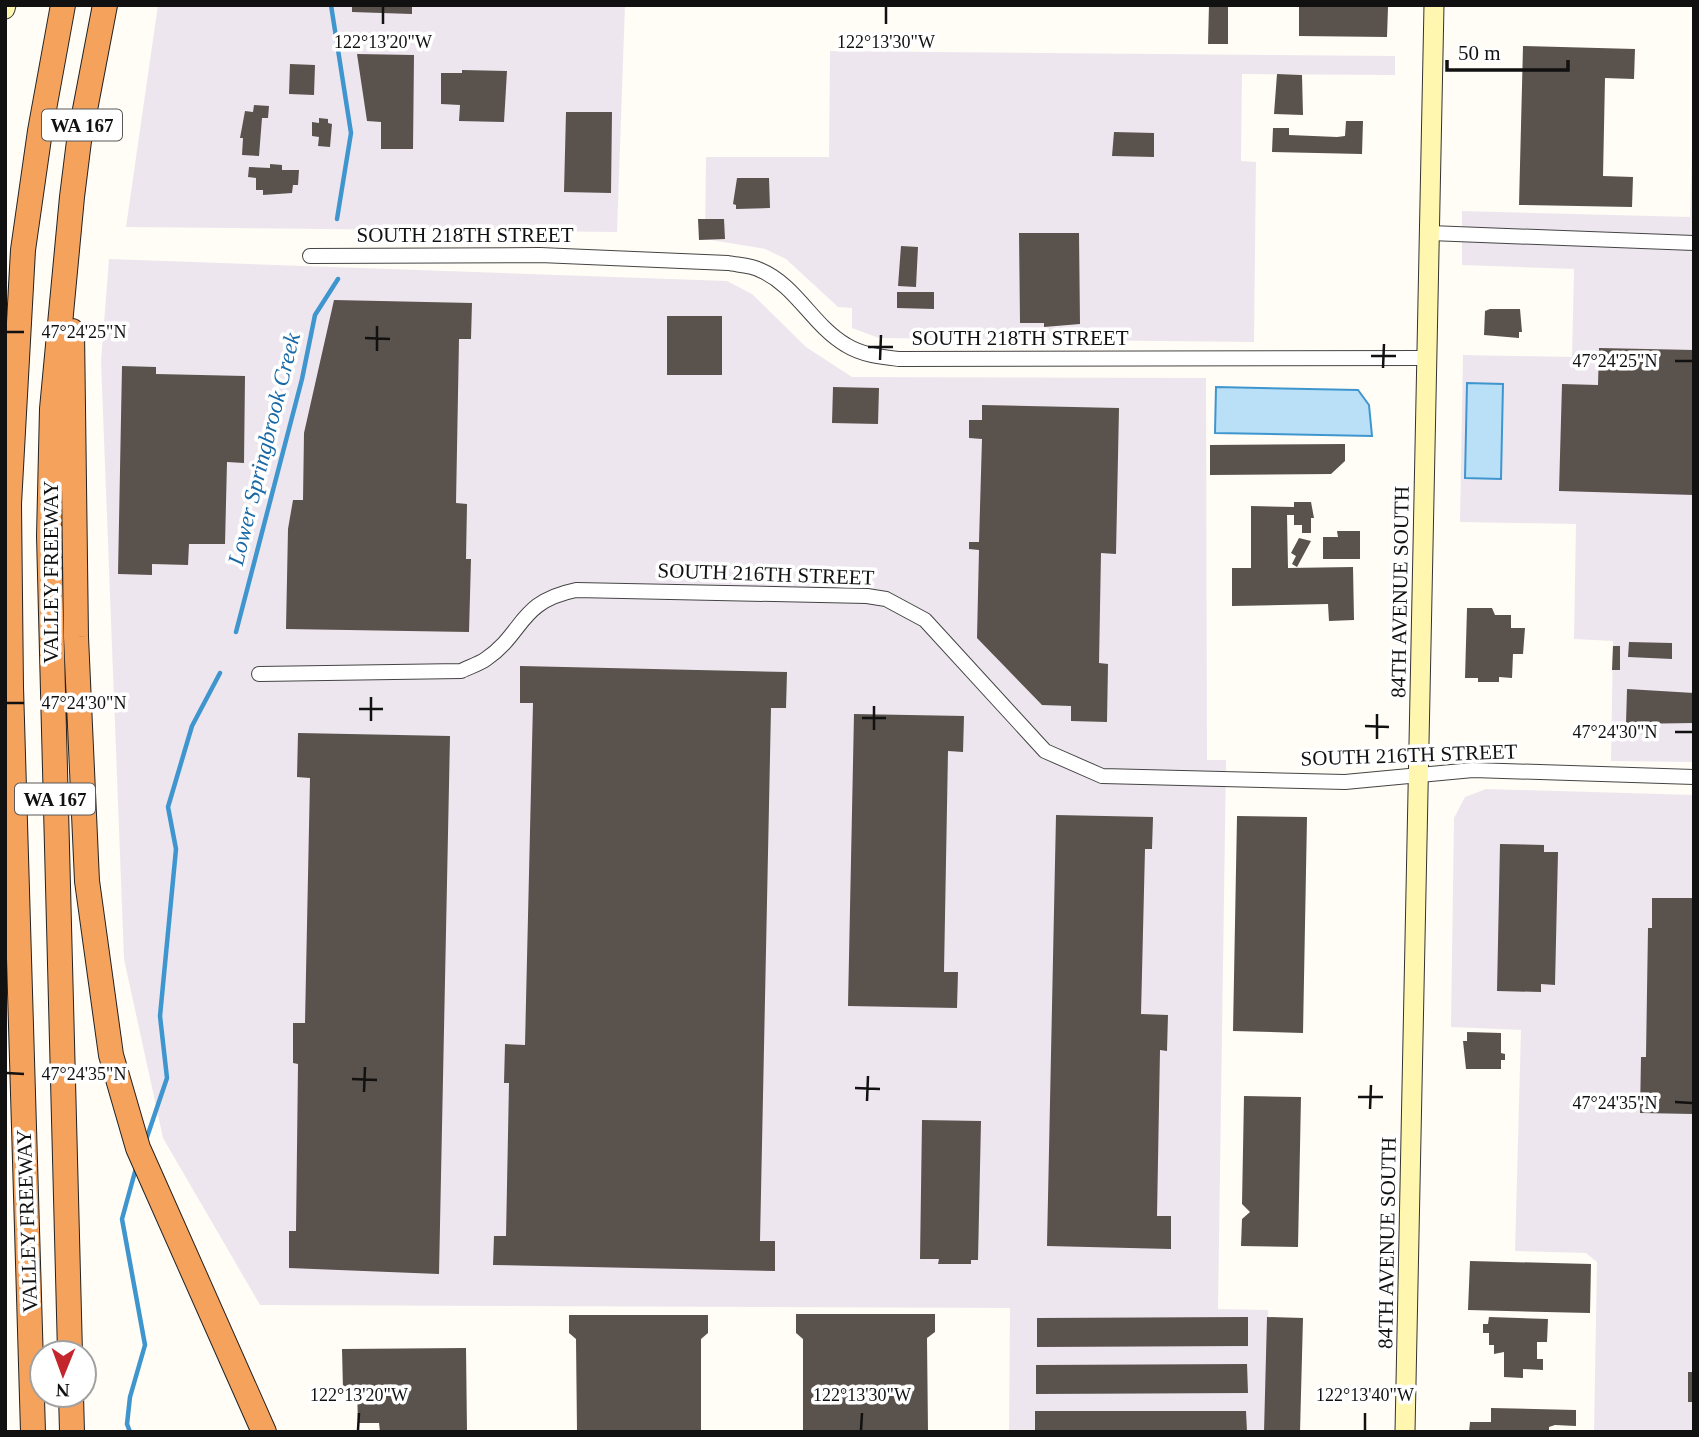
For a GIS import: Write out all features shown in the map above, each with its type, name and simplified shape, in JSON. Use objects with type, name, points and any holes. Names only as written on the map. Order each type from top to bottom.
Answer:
[{"type":"highway","name":"VALLEY FREEWAY","points":[[33,1432],[11,701],[9,504],[23,250],[40,131],[63,5]]},
{"type":"highway","name":"VALLEY FREEWAY","points":[[70,1339],[49,536],[52,409],[79,141],[105,5]]},
{"type":"highway","points":[[68,247],[74,361],[76,637],[88,881],[103,1016],[124,1107],[160,1203],[264,1432]]},
{"type":"highway","points":[[5,531],[9,504]]},
{"type":"highway","points":[[71,1409],[72,1432]]},
{"type":"main road","name":"84TH AVENUE SOUTH","points":[[1405,1432],[1434,5]]},
{"type":"street","points":[[1430,233],[1694,243]]},
{"type":"street","name":"SOUTH 218TH STREET","points":[[310,256],[540,255],[728,262],[759,269],[782,282],[828,333],[848,347],[872,356],[899,359],[1427,358]]},
{"type":"street","name":"SOUTH 216TH STREET","points":[[259,674],[461,671],[487,658],[532,608],[552,595],[576,590],[867,596],[887,599],[925,620],[1045,751],[1102,776],[1345,782],[1383,781],[1473,769],[1694,776]]},
{"type":"shaded area","points":[[158,5],[625,5],[617,232],[126,227]]},
{"type":"shaded area","points":[[830,51],[1395,56],[1395,75],[1242,74],[1241,161],[1256,162],[1254,342],[879,338],[852,328],[852,308],[838,307],[786,259],[765,249],[705,239],[706,157],[829,157]]},
{"type":"shaded area","points":[[1694,82],[1694,762],[1611,761],[1613,641],[1574,639],[1576,524],[1460,522],[1463,355],[1572,357],[1574,269],[1462,265],[1462,211],[1690,217]]},
{"type":"shaded area","points":[[109,259],[727,281],[752,294],[806,347],[852,377],[1206,378],[1207,760],[1226,760],[1218,1309],[1268,1310],[1267,1432],[1009,1432],[1010,1308],[260,1305],[163,1138],[124,959],[101,361]]},
{"type":"shaded area","points":[[1486,789],[1694,795],[1694,1432],[1594,1432],[1597,1262],[1586,1253],[1515,1251],[1521,1030],[1451,1027],[1454,818],[1465,797]]},
{"type":"water","points":[[1467,383],[1503,384],[1501,479],[1465,478]]},
{"type":"water","points":[[1216,387],[1358,390],[1369,405],[1372,436],[1215,433]]},
{"type":"building","points":[[352,5],[412,5],[412,14],[352,12]]},
{"type":"building","points":[[1209,5],[1228,5],[1228,44],[1208,44]]},
{"type":"building","points":[[1299,6],[1388,7],[1387,37],[1299,36]]},
{"type":"building","points":[[1523,46],[1635,49],[1634,79],[1605,78],[1603,176],[1633,177],[1632,207],[1519,205]]},
{"type":"building","points":[[357,54],[414,55],[413,149],[381,149],[381,122],[367,121]]},
{"type":"building","points":[[290,64],[315,65],[314,95],[289,94]]},
{"type":"building","points":[[462,70],[507,71],[504,122],[459,121],[460,105],[441,104],[441,73],[462,73]]},
{"type":"building","points":[[1277,74],[1302,75],[1303,115],[1274,114]]},
{"type":"building","points":[[254,105],[269,106],[268,118],[262,118],[259,156],[242,155],[243,138],[240,138],[245,111],[253,112]]},
{"type":"building","points":[[566,112],[612,112],[611,193],[564,192]]},
{"type":"building","points":[[319,118],[328,119],[328,123],[332,124],[330,147],[318,146],[319,137],[312,136],[312,122],[319,123]]},
{"type":"building","points":[[1346,121],[1363,121],[1362,154],[1272,152],[1273,128],[1289,128],[1289,135],[1337,137],[1345,136]]},
{"type":"building","points":[[1114,132],[1154,133],[1154,157],[1112,156]]},
{"type":"building","points":[[270,164],[282,165],[282,170],[299,170],[298,185],[293,185],[292,193],[263,195],[263,190],[256,190],[256,178],[248,177],[249,167],[270,168]]},
{"type":"building","points":[[737,178],[769,178],[770,208],[736,209],[733,204]]},
{"type":"building","points":[[698,219],[724,219],[725,239],[699,240]]},
{"type":"building","points":[[1019,233],[1079,233],[1080,324],[1044,327],[1044,323],[1020,323]]},
{"type":"building","points":[[901,246],[918,247],[916,287],[898,286]]},
{"type":"building","points":[[897,292],[934,292],[934,309],[897,308]]},
{"type":"building","points":[[334,300],[472,303],[471,339],[459,339],[456,503],[467,504],[466,559],[471,559],[469,632],[286,629],[288,529],[293,500],[303,500],[304,433]]},
{"type":"building","points":[[1520,309],[1522,332],[1519,332],[1519,338],[1484,335],[1485,311]]},
{"type":"building","points":[[667,316],[722,316],[722,375],[667,375]]},
{"type":"building","points":[[1599,348],[1694,350],[1694,495],[1559,491],[1562,384],[1598,385]]},
{"type":"building","points":[[122,366],[156,367],[156,374],[245,376],[244,463],[227,462],[225,544],[189,544],[188,565],[152,564],[152,575],[118,574]]},
{"type":"building","points":[[833,387],[879,388],[878,424],[832,423]]},
{"type":"building","points":[[982,405],[1119,408],[1116,554],[1101,553],[1099,663],[1108,664],[1107,722],[1071,721],[1071,706],[1042,705],[977,638],[979,550],[969,549],[969,542],[979,542],[982,439],[969,438],[969,420],[982,420]]},
{"type":"building","points":[[1345,444],[1345,461],[1331,474],[1210,475],[1210,445]]},
{"type":"building","points":[[1294,502],[1311,502],[1314,518],[1311,518],[1311,533],[1302,533],[1302,525],[1294,525],[1294,515],[1287,515],[1288,568],[1353,567],[1354,620],[1329,621],[1328,604],[1232,606],[1232,568],[1251,568],[1251,506],[1294,507]]},
{"type":"building","points":[[1337,531],[1360,531],[1360,559],[1323,559],[1323,537],[1338,537]]},
{"type":"building","points":[[1299,538],[1311,541],[1297,567],[1292,564],[1296,556],[1291,553]]},
{"type":"building","points":[[1467,608],[1492,608],[1495,615],[1511,615],[1511,628],[1525,628],[1523,654],[1513,654],[1512,678],[1499,677],[1499,682],[1478,682],[1478,678],[1465,678]]},
{"type":"building","points":[[1629,642],[1672,643],[1672,659],[1628,657]]},
{"type":"building","points":[[1613,646],[1620,646],[1620,670],[1612,670]]},
{"type":"building","points":[[520,666],[787,672],[786,708],[771,708],[760,1241],[775,1241],[775,1271],[493,1265],[494,1236],[506,1236],[509,1083],[504,1083],[505,1044],[525,1045],[533,703],[520,703]]},
{"type":"building","points":[[1627,689],[1694,693],[1694,723],[1626,724]]},
{"type":"building","points":[[854,714],[964,716],[963,752],[948,751],[944,972],[958,972],[957,1008],[848,1006]]},
{"type":"building","points":[[298,733],[450,736],[439,1274],[289,1268],[289,1231],[296,1231],[298,1064],[293,1063],[293,1023],[305,1023],[310,778],[297,777]]},
{"type":"building","points":[[1056,815],[1153,817],[1152,849],[1145,849],[1141,1014],[1168,1015],[1167,1051],[1160,1050],[1157,1216],[1171,1216],[1171,1249],[1047,1246]]},
{"type":"building","points":[[1237,816],[1307,817],[1303,1033],[1233,1031]]},
{"type":"building","points":[[1500,844],[1544,845],[1544,852],[1558,852],[1555,985],[1541,984],[1541,992],[1497,991]]},
{"type":"building","points":[[1652,898],[1694,898],[1694,1114],[1640,1113],[1641,1057],[1646,1057],[1648,928],[1652,928]]},
{"type":"building","points":[[1467,1032],[1501,1033],[1501,1053],[1505,1054],[1505,1060],[1501,1060],[1501,1069],[1466,1069],[1463,1041],[1467,1041]]},
{"type":"building","points":[[1244,1096],[1301,1097],[1298,1247],[1241,1246],[1242,1219],[1250,1212],[1242,1204]]},
{"type":"building","points":[[922,1120],[981,1121],[978,1260],[971,1260],[971,1264],[938,1264],[939,1259],[920,1259]]},
{"type":"building","points":[[1470,1261],[1591,1264],[1590,1313],[1468,1310]]},
{"type":"building","points":[[796,1314],[935,1314],[935,1332],[927,1338],[928,1432],[803,1432],[803,1339],[796,1333]]},
{"type":"building","points":[[569,1315],[708,1315],[708,1333],[701,1339],[701,1432],[577,1432],[576,1339],[569,1333]]},
{"type":"building","points":[[1248,1317],[1248,1346],[1037,1347],[1037,1318]]},
{"type":"building","points":[[1267,1317],[1303,1318],[1300,1432],[1264,1432]]},
{"type":"building","points":[[1489,1317],[1548,1319],[1547,1342],[1537,1342],[1537,1359],[1543,1359],[1543,1370],[1523,1369],[1523,1378],[1504,1377],[1504,1352],[1494,1354],[1494,1345],[1489,1345],[1489,1333],[1483,1333],[1483,1324],[1488,1324]]},
{"type":"building","points":[[466,1348],[467,1432],[380,1432],[379,1423],[358,1423],[357,1390],[343,1390],[342,1349]]},
{"type":"building","points":[[1247,1364],[1248,1393],[1036,1394],[1036,1365]]},
{"type":"building","points":[[1688,1372],[1694,1372],[1694,1402],[1688,1402]]},
{"type":"building","points":[[1491,1408],[1576,1410],[1576,1426],[1555,1425],[1549,1427],[1549,1432],[1469,1432],[1470,1422],[1491,1422]]},
{"type":"building","points":[[1035,1411],[1246,1411],[1247,1432],[1035,1432]]},
{"type":"waterway","name":"Lower Springbrook Creek","points":[[331,5],[351,133],[337,219]]},
{"type":"waterway","name":"Lower Springbrook Creek","points":[[236,632],[302,379],[315,315],[338,279]]},
{"type":"waterway","name":"Lower Springbrook Creek","points":[[146,1140],[167,1078],[160,1016],[176,849],[168,807],[192,726],[220,673]]},
{"type":"waterway","name":"Lower Springbrook Creek","points":[[130,1432],[127,1424],[130,1397],[145,1345],[122,1219],[136,1168]]}]
